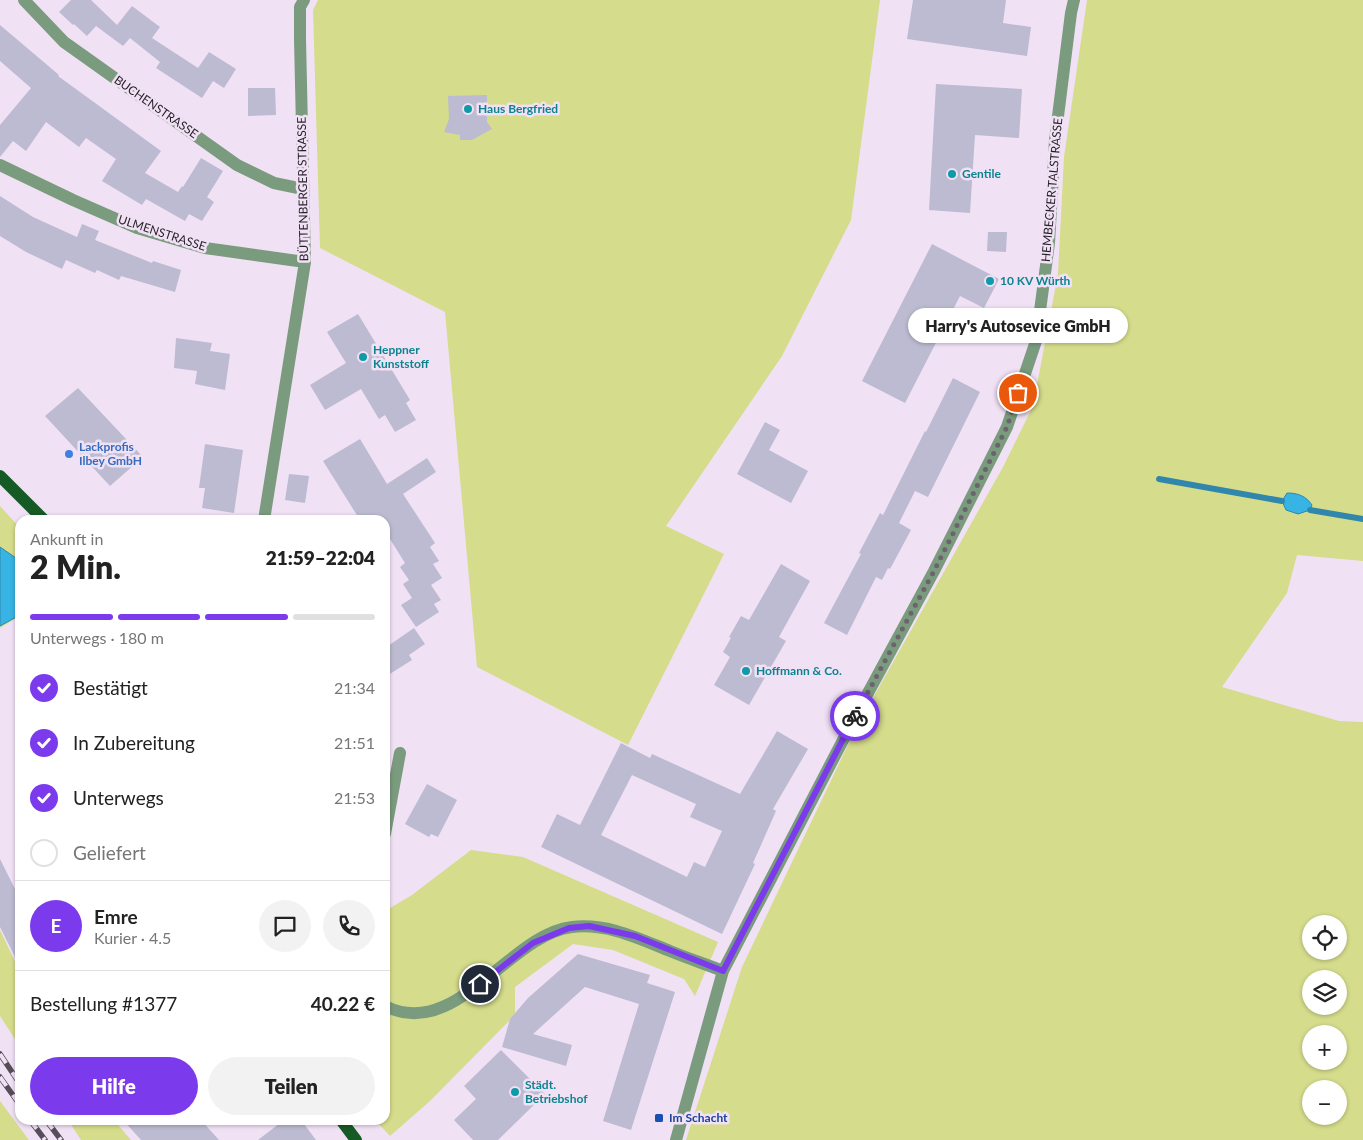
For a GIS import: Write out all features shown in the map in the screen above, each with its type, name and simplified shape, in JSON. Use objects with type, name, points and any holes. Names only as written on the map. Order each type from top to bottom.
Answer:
[{"type":"main road","points":[[0,476],[39,515]]},
{"type":"main road","points":[[345,1125],[356,1140]]},
{"type":"street","name":"BUCHENSTRASSE","points":[[24,0],[64,42],[237,165],[274,183],[303,189]]},
{"type":"street","name":"BÜTTENBERGER STRASSE","points":[[265,515],[305,262],[300,39],[300,7],[304,0]]},
{"type":"street","name":"HEMBECKER TALSTRASSE","points":[[676,1140],[723,971],[855,717],[934,571],[1007,427],[1036,341],[1049,243],[1055,140],[1074,0]]},
{"type":"street","name":"ULMENSTRASSE","points":[[0,165],[137,228],[205,248],[305,262]]},
{"type":"street","points":[[390,807],[400,753]]},
{"type":"street","points":[[390,1008],[407,1013],[419,1013],[436,1009],[452,1002],[472,990],[533,943],[569,928],[589,926],[635,936],[723,971]]},
{"type":"green space","points":[[318,0],[880,0],[851,220],[782,356],[666,526],[724,554],[628,745],[477,667],[445,312],[320,248],[313,10]]},
{"type":"green space","points":[[1087,0],[1363,0],[1363,561],[1297,555],[1287,593],[1222,687],[1339,721],[1363,722],[1363,1140],[686,1140],[742,967],[856,728],[1003,467],[1033,406],[1058,274],[1064,157]]},
{"type":"green space","points":[[0,506],[15,522],[15,619],[0,628]]},
{"type":"green space","points":[[471,850],[523,857],[718,942],[695,996],[684,979],[613,950],[573,944],[515,987],[515,1015],[430,1101],[390,1136],[380,1125],[390,1125],[390,908],[412,895]]},
{"type":"green space","points":[[0,930],[15,962],[15,1039],[0,1016]]},
{"type":"green space","points":[[0,1101],[15,1121],[15,1125],[18,1125],[29,1140],[0,1140]]},
{"type":"green space","points":[[71,1125],[118,1125],[131,1140],[81,1140]]},
{"type":"water","points":[[1287,493],[1298,494],[1304,497],[1312,505],[1310,510],[1298,514],[1286,510],[1282,501]]},
{"type":"water","points":[[0,547],[15,557],[15,618],[0,626]]},
{"type":"building","points":[[71,0],[91,0],[117,25],[132,6],[160,27],[152,38],[198,68],[209,52],[236,69],[224,88],[213,81],[202,98],[156,68],[160,62],[130,38],[123,46],[96,26],[87,36],[59,12]]},
{"type":"building","points":[[913,0],[1006,0],[1003,23],[1031,27],[1027,56],[907,39]]},
{"type":"building","points":[[0,25],[58,76],[161,151],[145,173],[178,192],[201,158],[223,171],[207,197],[214,202],[202,221],[189,214],[185,221],[146,199],[142,205],[102,181],[116,159],[86,138],[79,147],[46,122],[26,151],[13,141],[0,157],[0,125],[31,88],[0,61]]},
{"type":"building","name":"Gentile","points":[[936,84],[1022,89],[1019,138],[975,135],[970,213],[929,210]]},
{"type":"building","points":[[248,88],[275,88],[276,115],[248,116]]},
{"type":"building","name":"Haus Bergfried","points":[[487,95],[487,122],[492,129],[472,140],[460,140],[460,135],[444,132],[449,119],[448,96]]},
{"type":"building","points":[[0,196],[33,217],[77,237],[82,224],[99,231],[95,240],[152,263],[153,261],[181,270],[175,292],[121,276],[119,280],[97,270],[95,273],[66,260],[62,269],[26,252],[0,236]]},
{"type":"building","points":[[988,232],[1007,232],[1006,252],[987,251]]},
{"type":"building","points":[[932,244],[999,279],[984,308],[960,296],[905,403],[862,381]]},
{"type":"building","points":[[358,314],[410,400],[406,403],[416,420],[395,432],[385,415],[379,419],[361,389],[325,410],[310,385],[346,363],[327,332]]},
{"type":"building","points":[[176,338],[212,343],[210,351],[230,354],[225,390],[195,384],[197,371],[174,368]]},
{"type":"building","points":[[953,378],[980,392],[928,497],[915,491],[899,523],[911,530],[882,580],[876,577],[847,635],[824,623],[861,554],[859,553],[880,513],[883,515]]},
{"type":"building","points":[[78,388],[143,457],[110,486],[45,416]]},
{"type":"building","points":[[765,422],[780,430],[769,450],[808,471],[791,503],[737,474]]},
{"type":"building","points":[[360,439],[387,484],[427,458],[436,472],[403,494],[435,543],[430,547],[439,561],[433,564],[442,578],[431,585],[441,600],[434,604],[439,612],[416,627],[401,605],[412,598],[403,584],[409,580],[400,567],[405,563],[390,539],[390,515],[357,515],[323,461]]},
{"type":"building","points":[[205,444],[243,450],[234,513],[202,508],[205,488],[199,488]]},
{"type":"building","points":[[289,474],[309,476],[305,503],[285,500]]},
{"type":"building","name":"Hoffmann & Co.","points":[[781,564],[810,581],[779,637],[786,641],[749,705],[714,685],[730,657],[723,652],[731,638],[729,637],[741,616],[749,620]]},
{"type":"building","points":[[414,628],[425,644],[409,655],[412,660],[390,674],[390,645]]},
{"type":"building","points":[[777,731],[808,749],[773,809],[776,811],[753,863],[755,864],[722,934],[541,847],[557,814],[580,825],[621,743],[650,758],[652,754],[740,794]],"holes":[[[632,775],[696,804],[690,817],[722,831],[705,867],[694,862],[687,877],[601,835]]]},
{"type":"building","points":[[427,784],[457,800],[438,837],[431,834],[429,837],[405,824]]},
{"type":"building","points":[[0,859],[15,889],[15,957],[0,927]]},
{"type":"building","points":[[578,954],[650,975],[647,983],[675,992],[631,1130],[603,1121],[639,1004],[585,987],[533,1034],[572,1045],[566,1066],[502,1047],[510,1019],[528,998]]},
{"type":"building","points":[[501,1050],[545,1094],[498,1140],[473,1140],[454,1120],[476,1099],[464,1086]]},
{"type":"building","points":[[128,1125],[206,1125],[219,1140],[141,1140]]},
{"type":"building","points":[[278,1125],[305,1125],[316,1140],[258,1140]]},
{"type":"waterway","points":[[1159,479],[1282,501]]},
{"type":"waterway","points":[[1310,510],[1363,519]]},
{"type":"railway","points":[[0,1054],[15,1076]]},
{"type":"railway","points":[[0,1077],[15,1098]]},
{"type":"railway","points":[[34,1125],[45,1140]]},
{"type":"railway","points":[[50,1125],[61,1140]]},
{"type":"way so far","points":[[855,716],[934,571],[1007,427],[1018,393]]},
{"type":"place","name":"Haus Bergfried","points":[[468,109]]},
{"type":"place","name":"Gentile","points":[[952,174]]},
{"type":"place","name":"10 KV Würth","points":[[990,281]]},
{"type":"place","name":"Heppner Kunststoff","points":[[363,357]]},
{"type":"place","name":"Harry's Autosevice GmbH","points":[[1018,393]]},
{"type":"place","name":"Lackprofis Ilbey GmbH","points":[[69,454]]},
{"type":"place","name":"Hoffmann & Co.","points":[[746,671]]},
{"type":"place","name":"Städt. Betriebshof","points":[[515,1092]]},
{"type":"place","name":"Im Schacht","points":[[659,1118]]},
{"type":"route","points":[[480,984],[533,943],[569,928],[589,926],[635,936],[723,971],[855,716]]}]
